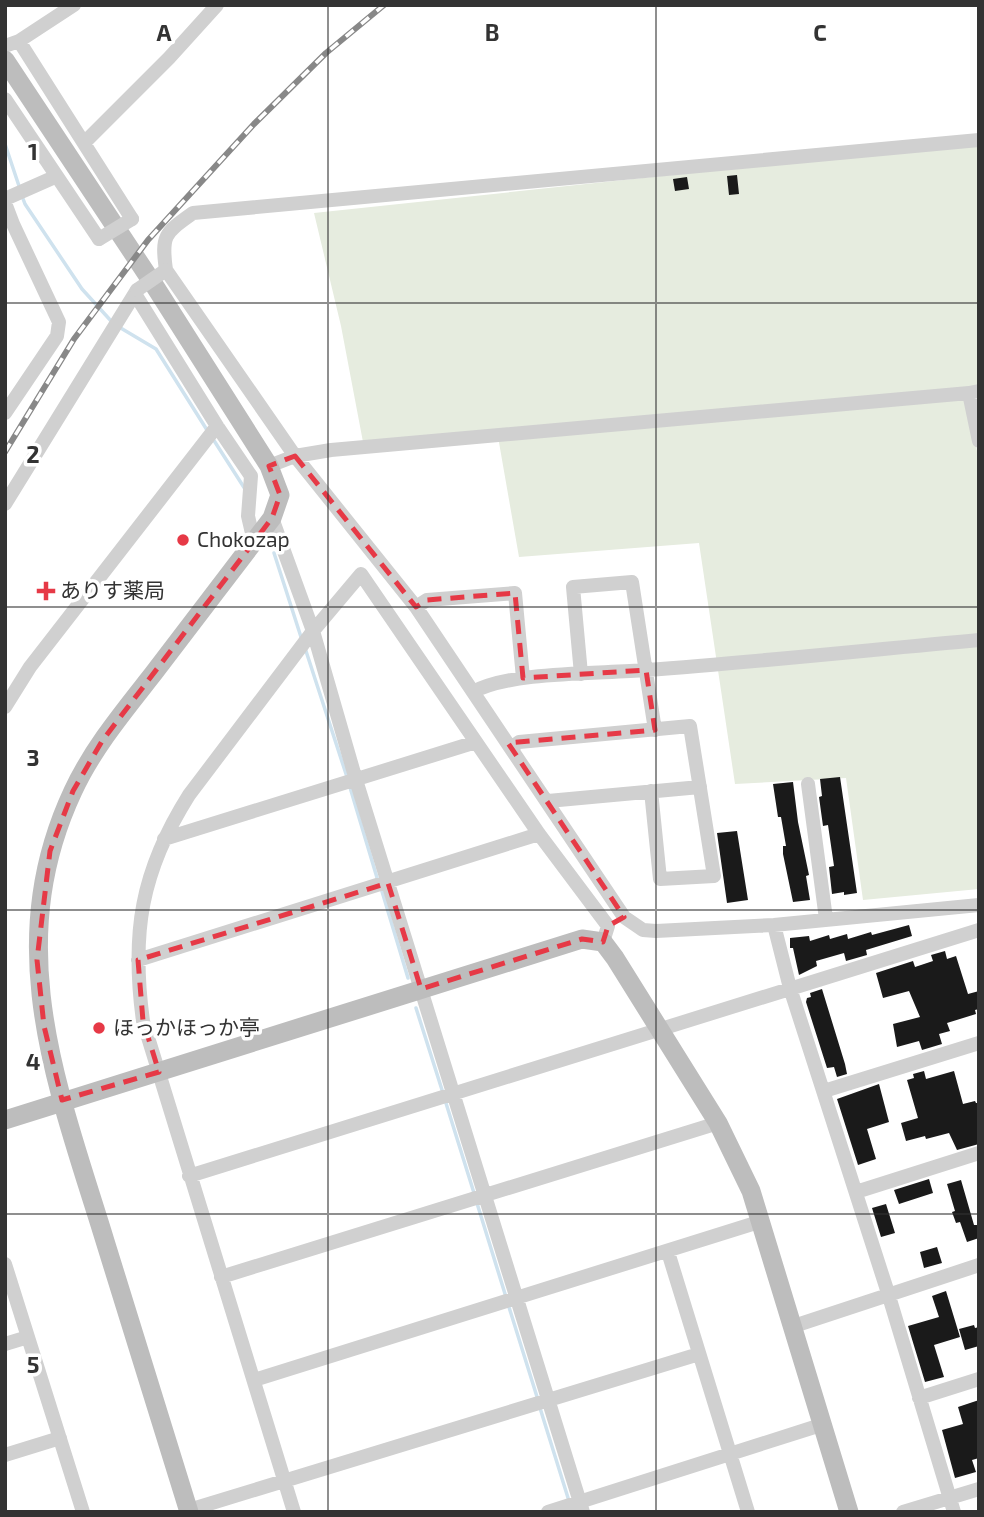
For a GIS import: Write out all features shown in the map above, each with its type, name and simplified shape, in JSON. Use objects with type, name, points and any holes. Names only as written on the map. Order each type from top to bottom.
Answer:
[{"type":"street","points":[[5,99],[99,239],[132,219],[85,142],[12,43],[74,5]]},
{"type":"street","points":[[85,142],[169,58],[217,5]]},
{"type":"street","points":[[5,60],[156,288],[269,466],[280,495],[272,518],[102,741],[73,791],[50,851],[37,922],[37,960],[44,1026],[62,1100],[188,1511],[699,1354]]},
{"type":"street","points":[[979,140],[193,213],[171,229],[163,247],[166,270],[295,456],[416,607],[624,916],[643,930],[656,931],[774,925],[979,905]]},
{"type":"street","points":[[5,413],[57,336],[59,322],[13,224],[13,197],[57,176]]},
{"type":"street","points":[[5,504],[136,292],[166,270]]},
{"type":"street","points":[[136,292],[211,434],[251,477],[248,516],[254,541]]},
{"type":"street","points":[[269,466],[295,456],[331,450],[974,392],[979,442]]},
{"type":"street","points":[[5,707],[30,667],[211,434]]},
{"type":"street","points":[[272,518],[306,640],[382,884],[421,989],[447,1096],[576,1506]]},
{"type":"street","points":[[294,1512],[143,1021],[138,932],[143,897],[164,839],[189,795],[306,640],[360,574],[606,934],[660,1030],[718,1123],[751,1191],[762,1221],[849,1512]]},
{"type":"street","points":[[581,674],[573,587],[632,582],[655,730]]},
{"type":"street","points":[[416,607],[427,600],[515,593],[523,678]]},
{"type":"street","points":[[473,692],[485,685],[523,678],[646,670],[979,640]]},
{"type":"street","points":[[511,748],[519,742],[690,726],[714,876],[660,879],[651,791]]},
{"type":"street","points":[[164,839],[475,742]]},
{"type":"street","points":[[808,785],[826,919]]},
{"type":"street","points":[[548,801],[700,787]]},
{"type":"street","points":[[138,960],[539,834]]},
{"type":"street","points":[[5,1120],[582,939],[606,934],[624,916]]},
{"type":"street","points":[[774,925],[790,988],[888,1293],[952,1505]]},
{"type":"street","points":[[189,1176],[979,930]]},
{"type":"street","points":[[824,1091],[979,1043]]},
{"type":"street","points":[[221,1277],[718,1123]]},
{"type":"street","points":[[856,1192],[979,1153]]},
{"type":"street","points":[[254,1380],[762,1221]]},
{"type":"street","points":[[668,1252],[748,1512]]},
{"type":"street","points":[[5,1264],[83,1512]]},
{"type":"street","points":[[794,1325],[979,1265]]},
{"type":"street","points":[[5,1344],[28,1337]]},
{"type":"street","points":[[919,1398],[979,1379]]},
{"type":"street","points":[[548,1512],[576,1506],[824,1424]]},
{"type":"street","points":[[5,1455],[60,1438]]},
{"type":"street","points":[[903,1512],[952,1505],[979,1489]]},
{"type":"highlighted area","points":[[295,456],[416,607],[427,600],[515,593],[523,678],[646,670],[655,730],[508,743],[624,917],[608,926],[603,942],[582,939],[421,989],[388,883],[138,960],[143,1021],[159,1072],[62,1100],[44,1026],[37,960],[50,851],[73,791],[102,741],[272,518],[280,495],[269,466]]},
{"type":"shaded area","points":[[979,145],[979,387],[967,391],[979,463],[979,889],[863,900],[846,778],[735,784],[699,543],[519,557],[497,431],[363,442],[341,326],[314,213]]},
{"type":"building","points":[[737,175],[739,194],[729,195],[727,176]]},
{"type":"building","points":[[687,177],[689,189],[675,191],[673,179]]},
{"type":"building","points":[[840,777],[857,893],[844,895],[844,892],[832,894],[829,867],[834,866],[828,825],[823,826],[819,797],[822,796],[820,779]]},
{"type":"building","points":[[793,782],[809,875],[806,876],[810,900],[793,902],[783,854],[783,846],[786,846],[773,784]]},
{"type":"building","points":[[737,831],[748,900],[727,903],[717,833]]},
{"type":"building","points":[[909,925],[912,936],[866,950],[867,955],[846,961],[844,953],[816,961],[817,966],[799,975],[793,948],[790,948],[790,938],[809,936],[810,941],[829,935],[830,939],[847,934],[848,939]]},
{"type":"building","points":[[945,951],[947,959],[956,956],[968,994],[979,991],[979,1009],[975,1010],[976,1014],[947,1023],[950,1031],[939,1034],[942,1044],[922,1050],[919,1041],[897,1047],[893,1024],[920,1017],[909,991],[883,998],[876,973],[913,961],[915,967],[933,961],[931,955]]},
{"type":"building","points":[[822,989],[847,1074],[837,1077],[834,1067],[827,1068],[806,1002],[807,998],[811,997],[810,993]]},
{"type":"building","points":[[924,1071],[926,1079],[954,1071],[963,1104],[975,1101],[979,1103],[979,1144],[957,1150],[949,1133],[906,1141],[901,1123],[918,1118],[907,1080],[914,1078],[913,1074]]},
{"type":"building","points":[[879,1084],[889,1122],[867,1129],[876,1159],[858,1165],[837,1099]]},
{"type":"building","points":[[929,1179],[933,1193],[899,1204],[894,1190]]},
{"type":"building","points":[[961,1180],[974,1225],[977,1225],[979,1232],[979,1238],[967,1242],[960,1222],[956,1223],[952,1212],[955,1211],[947,1184]]},
{"type":"building","points":[[886,1204],[895,1233],[881,1237],[872,1208]]},
{"type":"building","points":[[937,1247],[942,1263],[924,1268],[920,1252]]},
{"type":"building","points":[[946,1291],[960,1337],[934,1345],[944,1377],[925,1382],[908,1326],[939,1317],[932,1296]]},
{"type":"building","points":[[974,1325],[975,1328],[979,1327],[979,1346],[965,1350],[959,1329]]},
{"type":"building","points":[[979,1400],[979,1458],[972,1460],[976,1472],[955,1478],[942,1430],[963,1424],[958,1407]]},
{"type":"waterway","points":[[5,144],[20,189]]},
{"type":"waterway","points":[[22,196],[82,289],[112,322]]},
{"type":"waterway","points":[[119,327],[156,349],[207,430]]},
{"type":"waterway","points":[[213,439],[245,489]]},
{"type":"waterway","points":[[274,553],[301,637]]},
{"type":"waterway","points":[[305,648],[347,777]]},
{"type":"waterway","points":[[349,784],[378,881]]},
{"type":"waterway","points":[[381,888],[408,978]]},
{"type":"waterway","points":[[416,1008],[443,1093]]},
{"type":"waterway","points":[[445,1100],[474,1193]]},
{"type":"waterway","points":[[476,1200],[506,1297]]},
{"type":"waterway","points":[[508,1304],[538,1400]]},
{"type":"waterway","points":[[540,1408],[569,1501]]},
{"type":"railway","points":[[5,452],[74,339],[148,240],[254,124],[326,53],[384,5]]},
{"type":"place","name":"Chokozap","points":[[183,540]]},
{"type":"place","name":"ありす薬局","points":[[46,591]]},
{"type":"place","name":"ほっかほっか亭","points":[[99,1028]]}]
